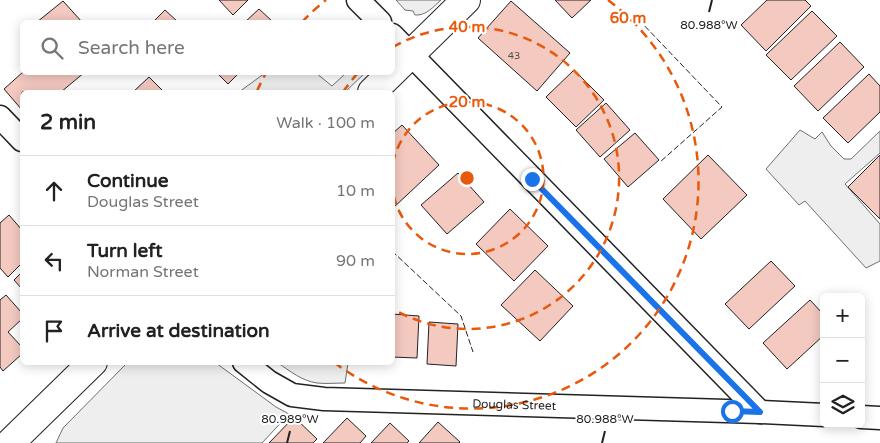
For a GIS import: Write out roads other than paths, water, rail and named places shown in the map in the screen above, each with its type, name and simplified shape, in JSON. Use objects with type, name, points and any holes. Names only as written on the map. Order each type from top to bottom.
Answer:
[{"type":"street","points":[[358,0],[378,20]]},
{"type":"street","points":[[395,56],[402,45],[466,0]]},
{"type":"street","points":[[402,45],[760,412]]},
{"type":"street","points":[[373,90],[383,75]]},
{"type":"street","points":[[0,117],[20,138]]},
{"type":"street","points":[[10,443],[90,365]]},
{"type":"street","name":"Douglas Street","points":[[248,365],[269,382],[292,394],[324,399],[820,415]]},
{"type":"street","points":[[865,417],[880,418]]}]
